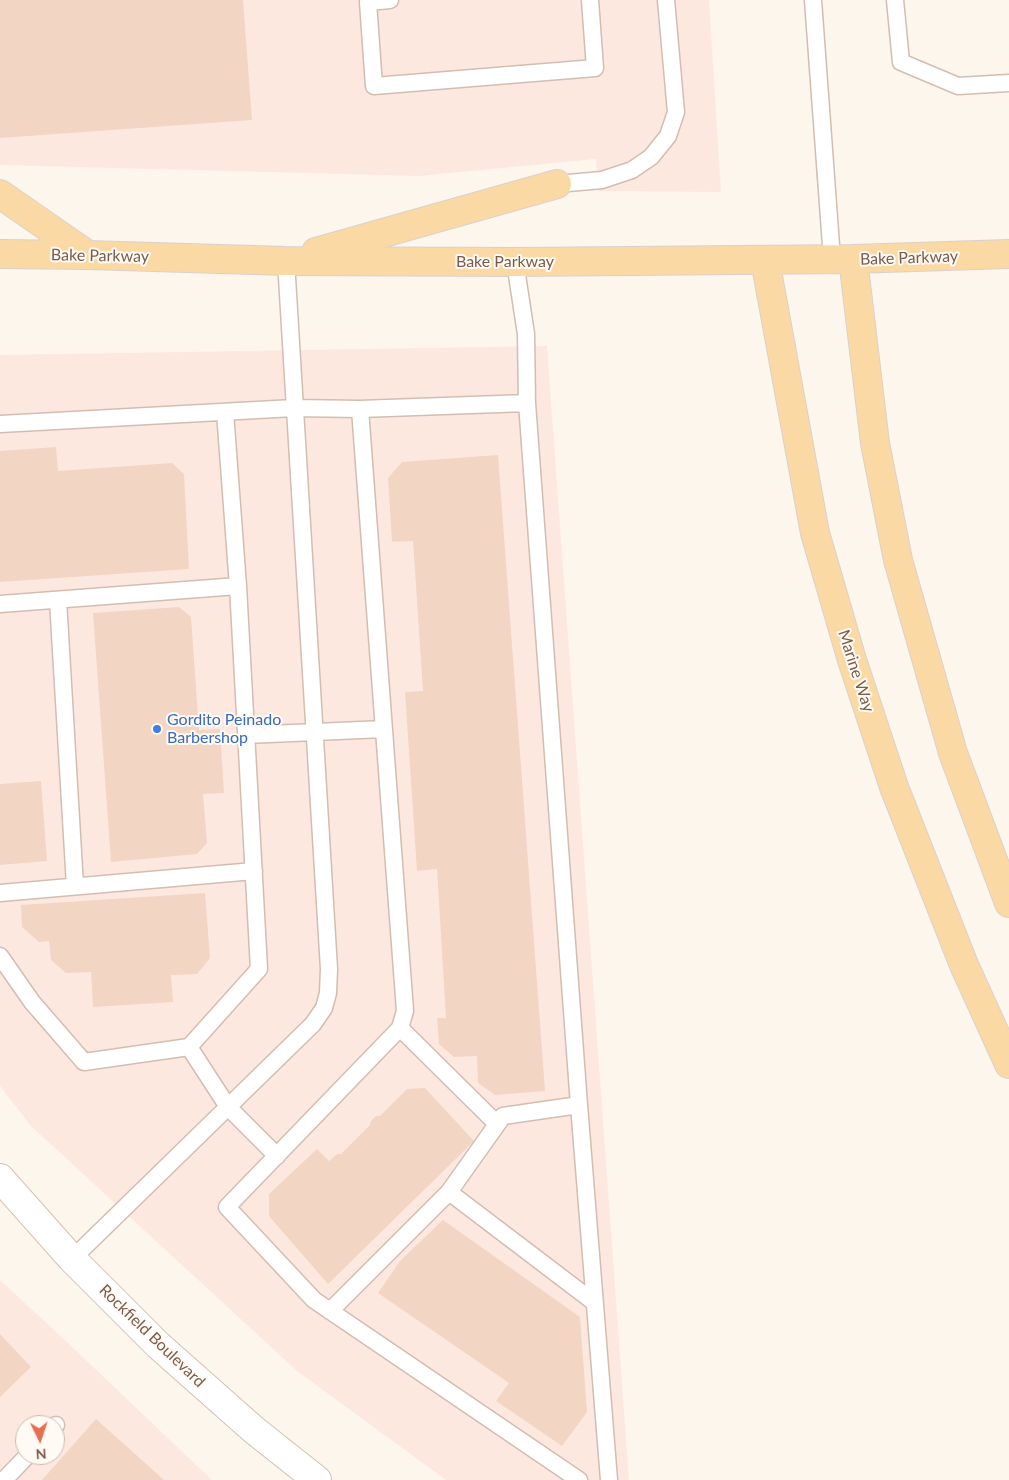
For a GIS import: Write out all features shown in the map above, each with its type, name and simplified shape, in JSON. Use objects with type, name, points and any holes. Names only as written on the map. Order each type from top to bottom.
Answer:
[{"type":"main road","points":[[286,261],[557,184]]},
{"type":"main road","points":[[0,194],[88,254]]},
{"type":"main road","name":"Bake Parkway","points":[[0,254],[88,254],[286,261],[515,262],[842,259],[1009,254]]},
{"type":"main road","points":[[842,259],[898,560],[950,744],[1009,904]]},
{"type":"main road","name":"Marine Way","points":[[765,260],[815,534],[852,660],[894,787],[964,965],[1009,1064]]},
{"type":"street","name":"Rockfield Boulevard","points":[[0,1178],[72,1259],[158,1345],[254,1430],[317,1480]]},
{"type":"lane","points":[[390,0],[368,1],[374,86],[595,68],[590,0]]},
{"type":"lane","points":[[557,184],[602,180],[632,170],[651,157],[668,136],[676,112],[666,0]]},
{"type":"lane","points":[[813,0],[842,259]]},
{"type":"lane","points":[[895,0],[901,62],[958,86],[1009,83]]},
{"type":"lane","points":[[72,1259],[313,1024],[324,1008],[328,993],[329,969],[286,261]]},
{"type":"lane","points":[[515,262],[526,334],[527,403],[579,1106],[609,1480]]},
{"type":"lane","points":[[0,424],[294,408],[360,410],[527,403]]},
{"type":"lane","points":[[360,410],[405,1011],[400,1028],[227,1207],[314,1300],[579,1480]]},
{"type":"lane","points":[[0,956],[32,1002],[84,1062],[189,1047],[259,969],[238,586],[225,412]]},
{"type":"lane","points":[[0,604],[238,586]]},
{"type":"lane","points":[[58,600],[75,886]]},
{"type":"lane","points":[[246,735],[384,729]]},
{"type":"lane","points":[[0,893],[254,871]]},
{"type":"lane","points":[[400,1028],[497,1124]]},
{"type":"lane","points":[[189,1047],[228,1107],[277,1156]]},
{"type":"lane","points":[[330,1311],[449,1192],[503,1116],[579,1106]]},
{"type":"lane","points":[[449,1192],[595,1303]]},
{"type":"lane","points":[[4,1480],[18,1465]]},
{"type":"shaded area","points":[[0,0],[709,0],[721,192],[598,191],[596,159],[419,176],[0,165]]},
{"type":"shaded area","points":[[547,346],[629,1480],[446,1480],[297,1371],[31,1126],[0,1086],[0,355]]},
{"type":"shaded area","points":[[0,1280],[68,1343],[212,1480],[0,1480]]},
{"type":"building","points":[[0,0],[243,0],[252,120],[0,138]]},
{"type":"building","points":[[56,447],[58,471],[172,463],[184,474],[189,569],[0,582],[0,451]]},
{"type":"building","points":[[498,455],[545,1091],[495,1095],[478,1083],[477,1056],[454,1057],[439,1044],[437,1018],[446,1018],[437,869],[417,871],[405,692],[423,691],[413,541],[392,542],[388,478],[402,462]]},
{"type":"building","points":[[179,607],[191,617],[199,730],[220,729],[224,793],[203,794],[207,843],[197,854],[111,862],[93,613]]},
{"type":"building","points":[[41,781],[47,861],[0,865],[0,784]]},
{"type":"building","points":[[205,893],[210,958],[197,974],[171,975],[173,1002],[93,1007],[91,972],[66,973],[51,960],[49,941],[39,942],[22,927],[21,905]]},
{"type":"building","points":[[425,1088],[474,1141],[328,1284],[269,1216],[269,1194],[317,1149],[329,1161],[337,1154],[341,1154],[370,1125],[376,1116],[380,1116],[407,1089]]},
{"type":"building","points":[[443,1220],[580,1317],[587,1412],[562,1446],[496,1401],[509,1383],[378,1293],[400,1261]]},
{"type":"building","points":[[0,1334],[31,1367],[0,1397]]},
{"type":"building","points":[[96,1419],[164,1480],[42,1480],[55,1465],[65,1465],[65,1454]]},
{"type":"place","name":"Gordito Peinado Barbershop","points":[[157,729]]}]
